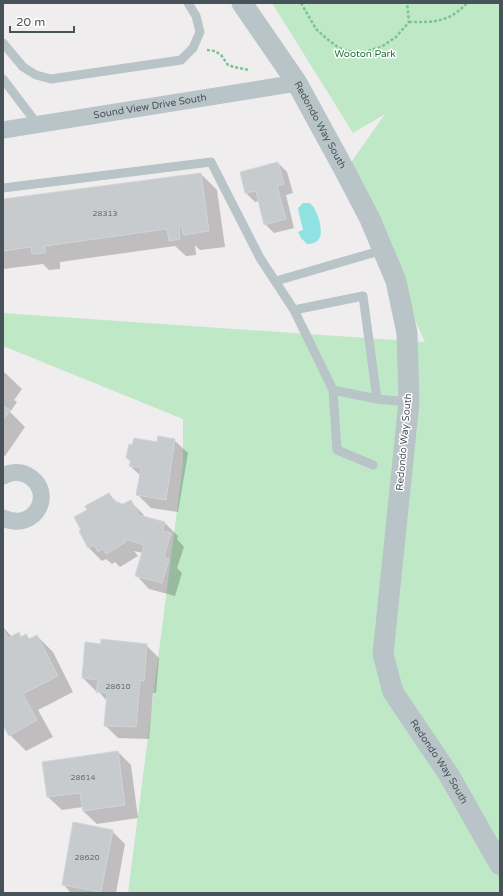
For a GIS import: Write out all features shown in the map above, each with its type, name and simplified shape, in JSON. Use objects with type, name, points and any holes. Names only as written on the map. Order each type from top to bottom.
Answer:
[{"type":"street","name":"Redondo Way South","points":[[242,3],[297,83],[370,219],[396,280],[407,334],[409,402],[383,654],[393,692],[449,775],[500,865]]},
{"type":"street","name":"Sound View Drive South","points":[[3,130],[297,83]]},
{"type":"street","points":[[3,476],[8,473],[16,472],[31,477],[37,483],[41,500],[39,508],[34,515],[27,520],[19,522],[10,521],[3,518]]},
{"type":"lane","points":[[3,43],[23,67],[36,75],[51,79],[181,60],[193,48],[200,32],[196,16],[188,3]]},
{"type":"lane","points":[[3,79],[38,125]]},
{"type":"lane","points":[[3,188],[211,162],[260,258],[294,310],[333,390],[337,450],[373,465]]},
{"type":"lane","points":[[276,281],[383,250]]},
{"type":"lane","points":[[294,310],[363,296],[377,399]]},
{"type":"lane","points":[[333,390],[377,399],[409,402]]},
{"type":"path","points":[[301,3],[316,29],[327,40],[339,48],[361,53],[381,47],[396,36],[409,22],[433,22],[446,19],[456,13],[467,3]]},
{"type":"path","points":[[407,3],[409,22]]},
{"type":"path","points":[[193,48],[215,51],[221,55],[228,65],[252,70]]},
{"type":"green space","name":"Wooton Park","points":[[272,3],[500,3],[500,893],[128,893],[183,464],[183,419],[3,346],[3,313],[425,342],[345,171],[385,114],[353,133]]},
{"type":"water","points":[[303,203],[309,203],[313,206],[320,223],[321,232],[318,240],[307,244],[298,232],[303,230],[298,208]]},
{"type":"building","points":[[278,162],[284,184],[277,186],[286,219],[264,225],[256,191],[245,193],[240,172]]},
{"type":"building","points":[[201,173],[209,231],[183,235],[182,226],[179,228],[180,239],[169,241],[167,229],[45,246],[45,253],[32,254],[31,247],[3,251],[3,199]]},
{"type":"building","points":[[3,406],[10,410],[3,420]]},
{"type":"building","points":[[158,436],[175,439],[166,500],[136,495],[141,468],[129,466],[131,459],[126,458],[129,444],[132,445],[134,438],[157,442]]},
{"type":"building","points":[[109,493],[114,501],[123,504],[131,500],[139,515],[165,522],[163,531],[171,533],[164,557],[169,559],[162,583],[135,576],[144,545],[124,539],[126,542],[106,554],[103,549],[98,552],[94,545],[88,548],[79,531],[81,530],[74,517],[87,510],[85,506]]},
{"type":"building","points":[[3,629],[8,638],[19,632],[21,637],[26,634],[29,639],[37,635],[58,676],[23,694],[37,720],[9,736],[3,725]]},
{"type":"building","points":[[101,639],[147,644],[144,681],[140,680],[136,727],[104,726],[107,693],[96,692],[98,680],[82,678],[85,642],[101,644]]},
{"type":"building","points":[[118,751],[125,805],[83,811],[80,793],[47,797],[42,762]]},
{"type":"building","points":[[73,822],[113,830],[101,892],[62,885]]}]
